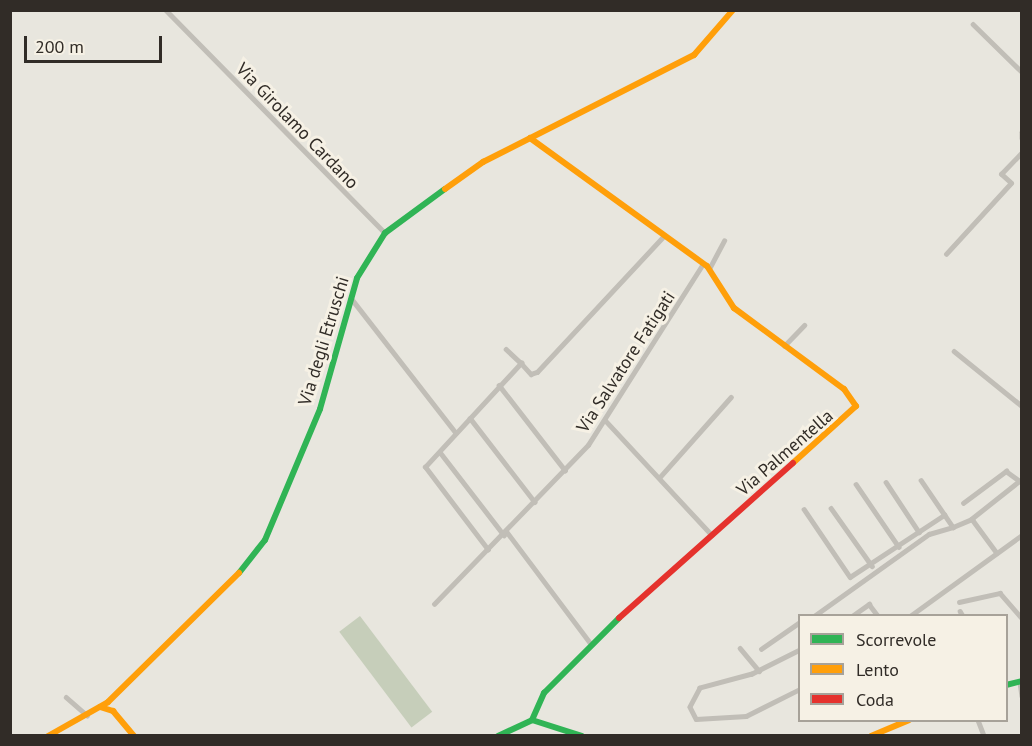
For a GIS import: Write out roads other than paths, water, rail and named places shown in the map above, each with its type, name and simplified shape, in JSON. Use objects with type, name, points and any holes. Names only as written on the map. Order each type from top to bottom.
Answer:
[{"type":"street","name":"Via Girolamo Cardano","points":[[166,10],[385,233]]},
{"type":"street","name":"Via degli Etruschi","points":[[48,735],[87,715],[116,695],[226,589],[265,540],[320,409],[351,298],[385,233],[462,176],[530,138],[694,55],[733,10]]},
{"type":"street","points":[[973,24],[1022,72]]},
{"type":"street","points":[[1022,132],[1022,138]]},
{"type":"street","name":"Via Palmentella","points":[[530,138],[710,269],[734,308],[844,389],[856,409],[591,644],[544,693],[532,720]]},
{"type":"street","points":[[946,254],[1011,183],[1001,174],[1022,152]]},
{"type":"street","points":[[506,349],[531,374],[537,372],[664,236]]},
{"type":"street","points":[[710,269],[724,241]]},
{"type":"street","name":"Via Salvatore Fatigati","points":[[434,604],[506,533],[565,470],[605,420],[703,264]]},
{"type":"street","points":[[351,298],[456,433]]},
{"type":"street","points":[[784,346],[804,325]]},
{"type":"street","points":[[954,351],[1022,406]]},
{"type":"street","points":[[488,550],[426,469],[521,363]]},
{"type":"street","points":[[499,385],[565,470]]},
{"type":"street","points":[[659,478],[731,397]]},
{"type":"street","points":[[470,418],[535,502]]},
{"type":"street","points":[[605,420],[712,535]]},
{"type":"street","points":[[440,452],[506,533],[591,644]]},
{"type":"street","points":[[812,614],[928,534],[972,519],[1020,481],[1006,471],[963,503]]},
{"type":"street","points":[[921,480],[953,527]]},
{"type":"street","points":[[886,482],[920,532]]},
{"type":"street","points":[[856,484],[899,547]]},
{"type":"street","points":[[831,508],[872,566]]},
{"type":"street","points":[[804,509],[850,577],[872,566],[944,515]]},
{"type":"street","points":[[972,519],[997,553]]},
{"type":"street","points":[[911,614],[1022,535]]},
{"type":"street","points":[[959,602],[1000,593],[1022,618]]},
{"type":"street","points":[[853,614],[868,603],[877,614]]},
{"type":"street","points":[[761,649],[798,623]]},
{"type":"street","points":[[740,648],[759,671]]},
{"type":"street","points":[[798,651],[759,671],[700,688],[691,700],[692,716],[746,716],[798,690]]},
{"type":"street","points":[[1021,682],[1022,696]]},
{"type":"street","points":[[112,710],[116,695]]},
{"type":"street","points":[[66,697],[87,715]]},
{"type":"street","points":[[105,704],[134,735]]},
{"type":"street","points":[[498,735],[532,720],[582,735]]},
{"type":"street","points":[[871,735],[904,722]]}]
